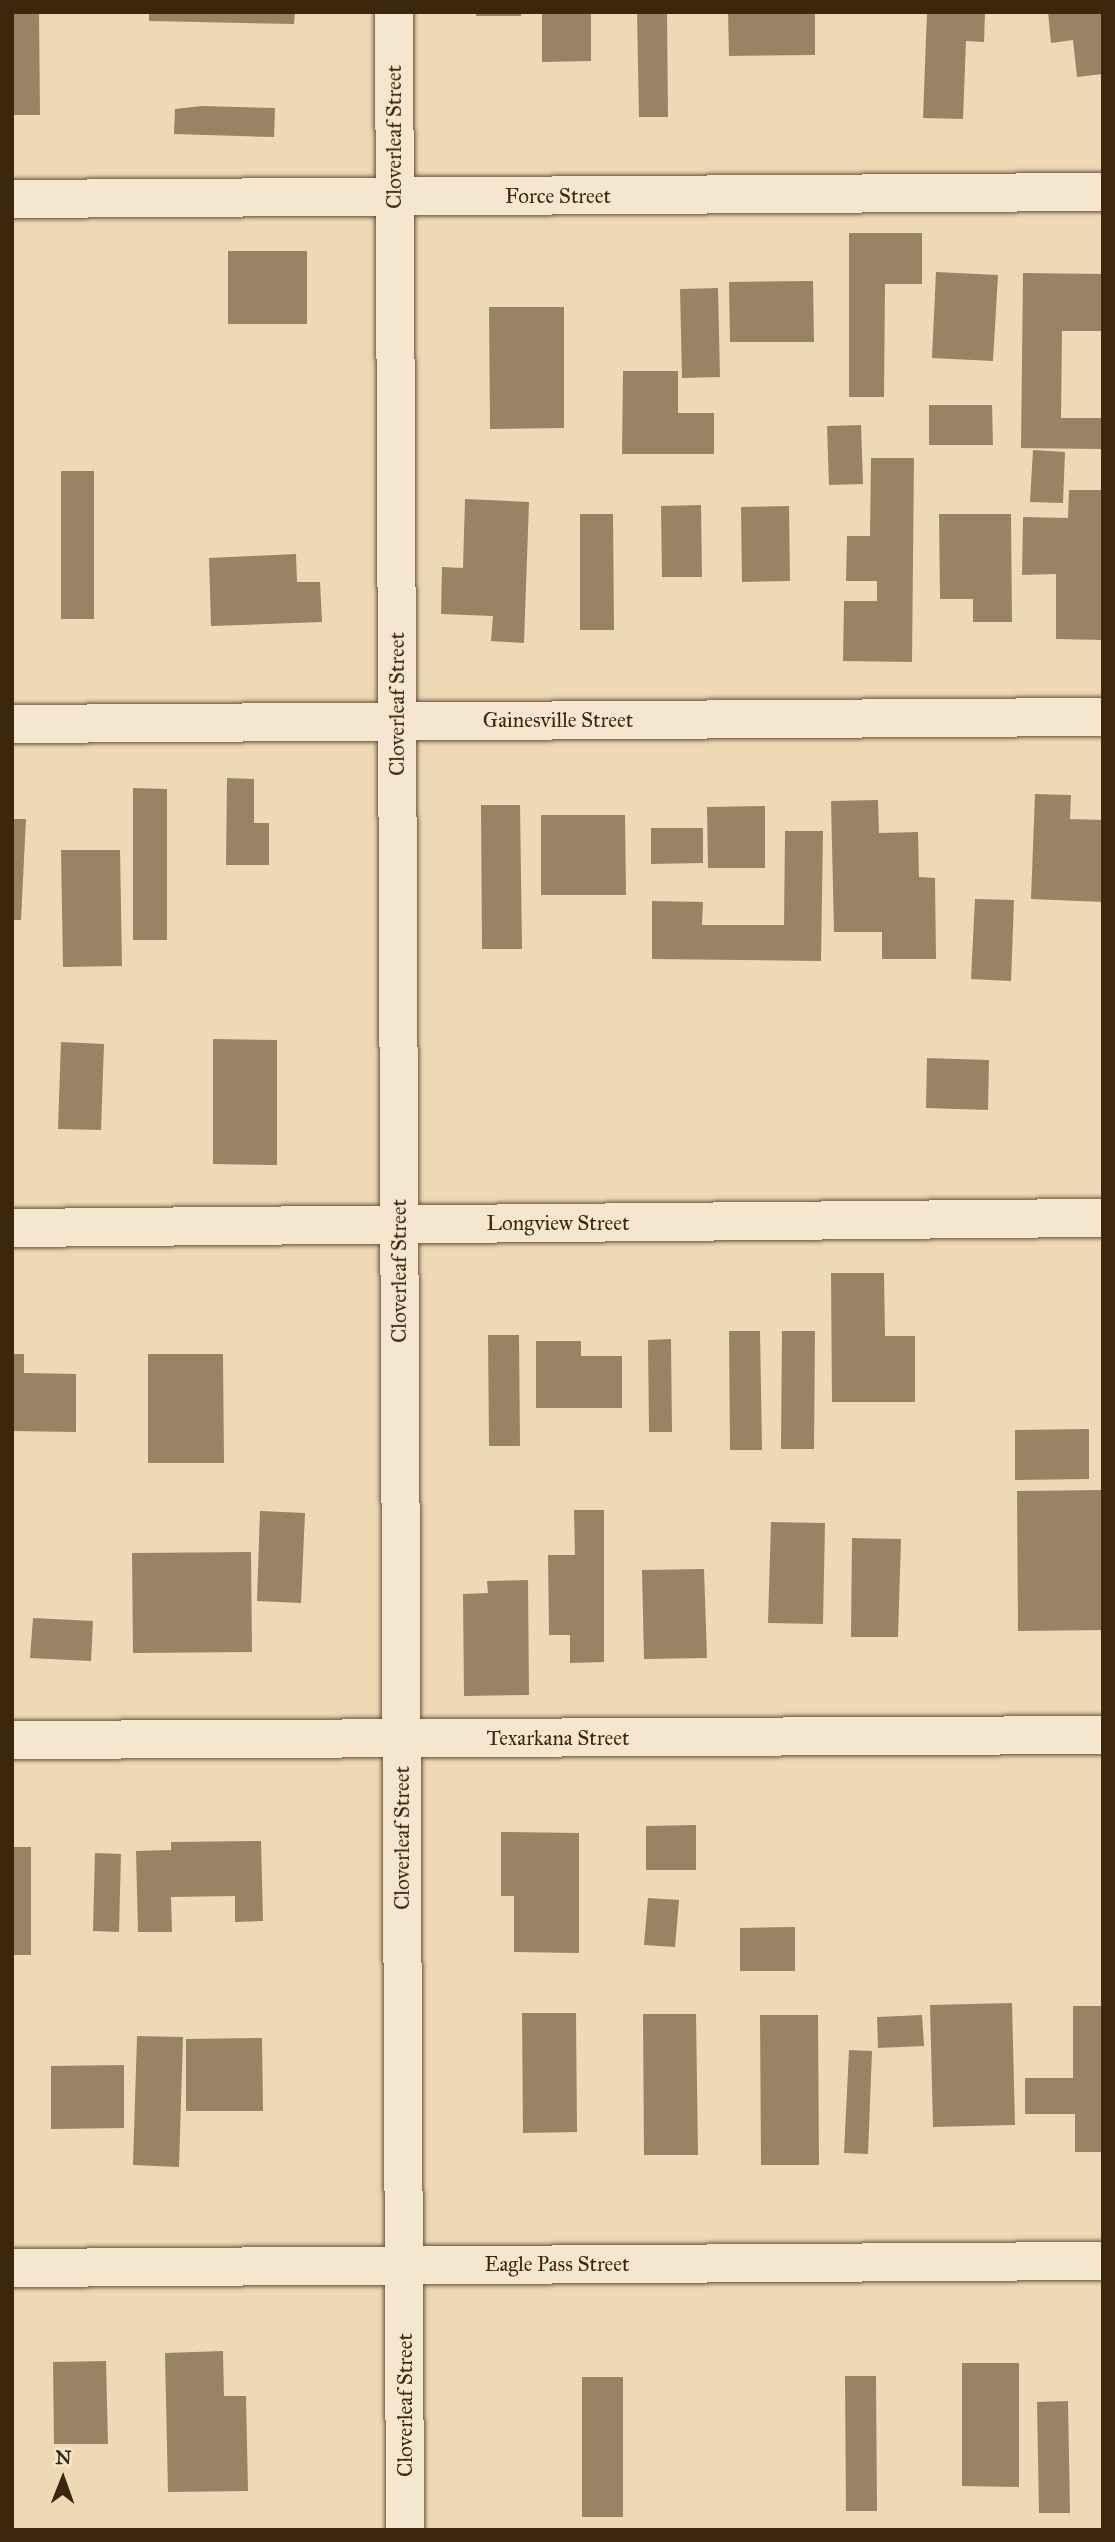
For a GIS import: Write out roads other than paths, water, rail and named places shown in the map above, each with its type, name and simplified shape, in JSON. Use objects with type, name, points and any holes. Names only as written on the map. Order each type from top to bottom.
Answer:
[{"type":"street","name":"Cloverleaf Street","points":[[394,12],[405,2530]]},
{"type":"street","name":"Force Street","points":[[12,199],[1103,192]]},
{"type":"street","name":"Gainesville Street","points":[[12,724],[1103,717]]},
{"type":"street","name":"Longview Street","points":[[12,1228],[1103,1219]]},
{"type":"street","name":"Texarkana Street","points":[[12,1740],[1103,1735]]},
{"type":"street","name":"Eagle Pass Street","points":[[12,2268],[1103,2261]]}]
